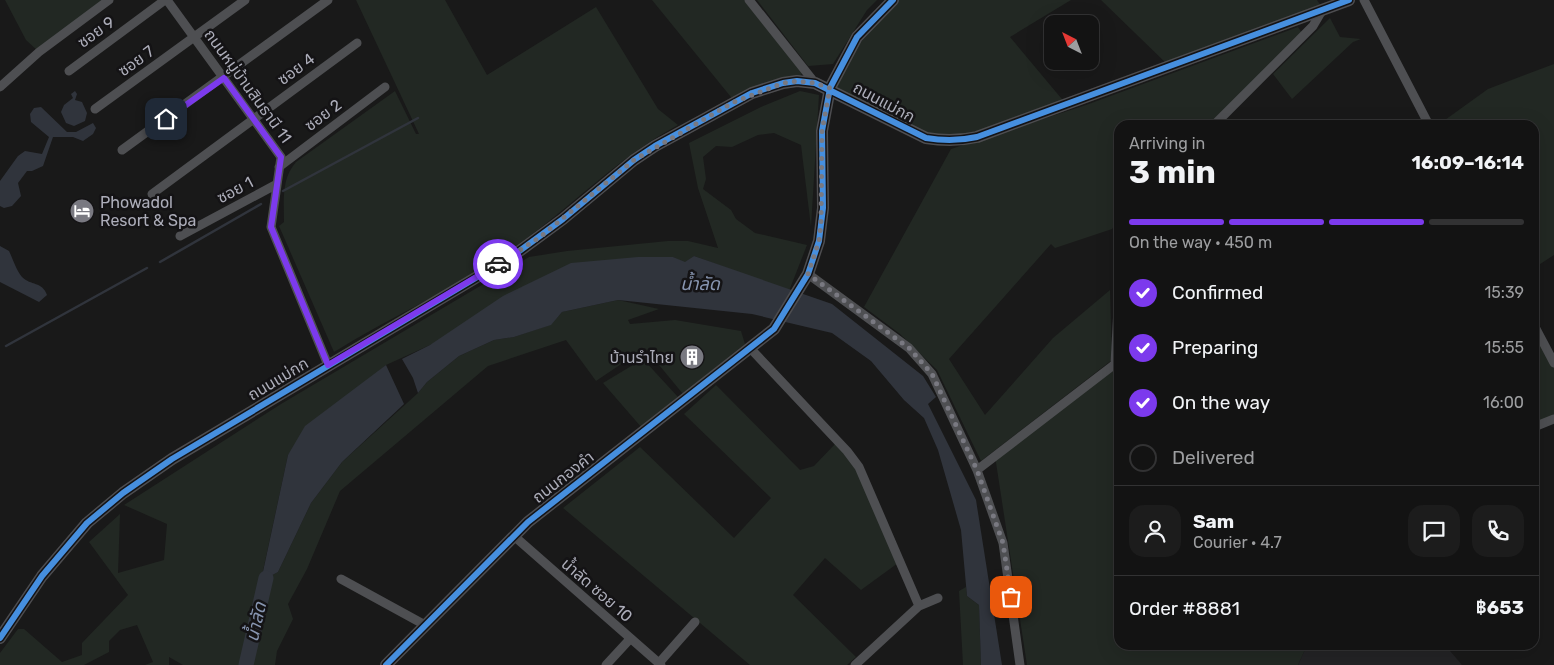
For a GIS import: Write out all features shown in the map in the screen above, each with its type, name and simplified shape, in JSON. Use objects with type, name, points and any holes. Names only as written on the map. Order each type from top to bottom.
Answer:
[{"type":"street","points":[[0,87],[39,52],[109,0]]},
{"type":"street","name":"ถนนหมู่บ้านสินธานี 11","points":[[166,0],[281,157],[271,227],[328,365]]},
{"type":"street","name":"ซอย 9","points":[[69,71],[166,0]]},
{"type":"street","name":"ซอย 7","points":[[95,109],[245,0]]},
{"type":"street","points":[[122,150],[224,78],[328,0]]},
{"type":"street","points":[[749,0],[815,83]]},
{"type":"street","points":[[893,0],[858,37],[830,88],[822,131],[821,224],[819,241],[808,274],[909,348],[932,374],[977,470],[1003,543],[1020,665]]},
{"type":"street","name":"ถนนแม่กก","points":[[0,638],[57,556],[102,508],[172,459],[514,255],[563,219],[628,164],[655,146],[752,93],[783,83],[797,81],[815,83],[830,88],[875,114],[926,138],[942,141],[960,141],[977,137],[1349,0]]},
{"type":"street","points":[[1364,0],[1426,120]]},
{"type":"street","points":[[1219,120],[1314,26],[1323,8]]},
{"type":"street","name":"ซอย 4","points":[[152,194],[357,43]]},
{"type":"street","name":"ซอย 2","points":[[279,167],[386,87]]},
{"type":"street","name":"ซอย 1","points":[[180,236],[277,184]]},
{"type":"street","name":"ถนนกองคำ","points":[[386,665],[528,522],[774,329],[808,274]]},
{"type":"street","points":[[1539,334],[1554,363]]},
{"type":"street","points":[[750,348],[847,451],[859,467],[919,606]]},
{"type":"street","points":[[977,470],[1114,367]]},
{"type":"street","points":[[1539,425],[1554,419]]},
{"type":"street","name":"น้ำลัด ซอย 10","points":[[514,536],[660,664]]},
{"type":"street","points":[[341,579],[425,626]]},
{"type":"street","points":[[855,665],[919,606],[938,598]]},
{"type":"street","points":[[660,664],[695,622]]},
{"type":"street","points":[[606,665],[630,639]]},
{"type":"shaded area","points":[[5,0],[109,0],[39,52],[26,40]]},
{"type":"shaded area","points":[[356,0],[445,0],[487,75],[596,7],[658,109],[678,125],[614,168],[535,233],[493,262],[334,352],[279,226],[284,222],[284,190],[288,176],[296,162],[395,91],[416,134],[419,134]]},
{"type":"shaded area","points":[[652,0],[749,0],[804,70],[797,81],[735,102]]},
{"type":"shaded area","points":[[757,0],[877,0],[867,10],[833,64],[808,66]]},
{"type":"shaded area","points":[[893,0],[1071,0],[1010,37],[1066,104],[971,138],[921,136],[830,88],[841,68]]},
{"type":"shaded area","points":[[1101,0],[1317,0],[1323,9],[1169,66]]},
{"type":"shaded area","points":[[1330,18],[1340,37],[1361,39],[1353,42],[1292,99],[1273,74]]},
{"type":"shaded area","points":[[1298,27],[1302,33],[1213,120],[1114,120],[1114,226],[1112,229],[1055,248],[1051,244],[949,359],[985,415],[1053,338],[1110,290],[1112,360],[981,461],[937,370],[900,334],[864,307],[951,149],[1086,105]]},
{"type":"shaded area","points":[[1554,64],[1554,255],[1539,265],[1539,120],[1445,120],[1488,89]]},
{"type":"shaded area","points":[[800,91],[819,95],[811,227],[801,145],[774,133],[758,135],[732,147],[716,146],[703,157],[706,179],[703,189],[731,210],[736,219],[755,233],[807,245],[789,291],[694,256],[685,263],[673,257],[430,345],[386,365],[288,455],[261,580],[278,572],[311,503],[342,462],[418,393],[427,382],[459,356],[494,340],[514,337],[550,325],[562,312],[618,300],[659,309],[628,320],[630,324],[675,320],[741,331],[745,344],[683,394],[645,348],[596,381],[566,340],[488,366],[340,491],[307,569],[288,604],[293,619],[277,651],[275,665],[183,665],[169,657],[169,665],[145,665],[153,662],[137,625],[120,630],[109,641],[109,652],[84,665],[0,665],[0,653],[18,629],[24,629],[62,662],[82,655],[82,643],[128,595],[89,542],[120,514],[118,573],[164,560],[167,524],[124,505],[281,404],[529,257],[567,251],[668,241],[688,241],[718,248],[698,188],[689,143],[761,107]]},
{"type":"shaded area","points":[[1539,334],[1554,363],[1554,419],[1539,425]]},
{"type":"shaded area","points":[[643,359],[678,397],[642,428],[603,383]]},
{"type":"shaded area","points":[[1114,369],[1114,650],[1305,650],[1298,665],[1027,665],[995,456]]},
{"type":"shaded area","points":[[716,385],[800,470],[814,466],[836,443],[859,473],[898,563],[861,590],[825,558],[793,595],[856,657],[847,665],[750,665],[563,508],[640,447],[734,538],[771,498],[684,414]]},
{"type":"shaded area","points":[[966,587],[967,596],[979,605],[981,665],[963,665],[959,591]]},
{"type":"shaded area","points":[[1305,650],[1449,650],[1462,665],[1298,665]]},
{"type":"water","points":[[75,91],[77,94],[75,100],[82,102],[87,113],[85,121],[74,126],[66,123],[61,112],[64,105],[73,98],[71,94]]},
{"type":"water","points":[[41,107],[67,132],[76,132],[93,123],[96,128],[93,134],[83,141],[73,137],[53,137],[43,166],[27,171],[18,183],[21,196],[12,206],[4,208],[0,206],[0,181],[18,156],[25,151],[42,154],[49,137],[31,122],[30,114],[34,108]]},
{"type":"water","points":[[0,246],[9,251],[16,268],[25,280],[45,291],[47,295],[39,302],[0,282]]},
{"type":"water","name":"น้ำลัด","points":[[694,256],[832,304],[923,376],[936,397],[928,404],[976,500],[1002,665],[981,665],[979,605],[967,596],[961,530],[938,450],[924,418],[904,400],[871,361],[832,333],[752,314],[618,300],[562,312],[551,325],[514,337],[494,340],[459,356],[427,382],[418,393],[413,378],[402,359],[430,345],[503,296],[571,263],[638,257],[673,257],[685,262]]},
{"type":"water","name":"น้ำลัด","points":[[386,365],[404,404],[342,462],[311,503],[278,572],[261,581],[288,455],[305,426]]},
{"type":"waterway","points":[[283,191],[418,118]]},
{"type":"waterway","points":[[160,262],[261,204]]},
{"type":"waterway","points":[[6,346],[147,268]]},
{"type":"waterway","name":"น้ำลัด","points":[[246,665],[266,578]]},
{"type":"cycle path","points":[[386,665],[528,522],[774,329],[808,274],[819,241],[823,208],[822,131],[830,88],[857,37],[893,0]]},
{"type":"cycle path","points":[[0,638],[42,576],[87,523],[123,493],[172,459],[514,255],[563,219],[634,160],[655,146],[752,93],[783,83],[797,81],[815,83],[926,138],[952,140],[977,137],[1349,0]]},
{"type":"way so far","points":[[498,264],[540,237],[634,160],[655,146],[734,102],[770,86],[783,83],[797,81],[815,83],[830,88],[822,131],[823,208],[819,241],[808,274],[909,348],[932,374],[977,470],[1003,543],[1011,597]]},
{"type":"place","name":"Phowadol Resort & Spa","points":[[82,211]]},
{"type":"place","name":"บ้านรำไทย","points":[[692,357]]},
{"type":"route","points":[[166,119],[224,78],[281,157],[271,227],[328,365],[498,264]]}]
